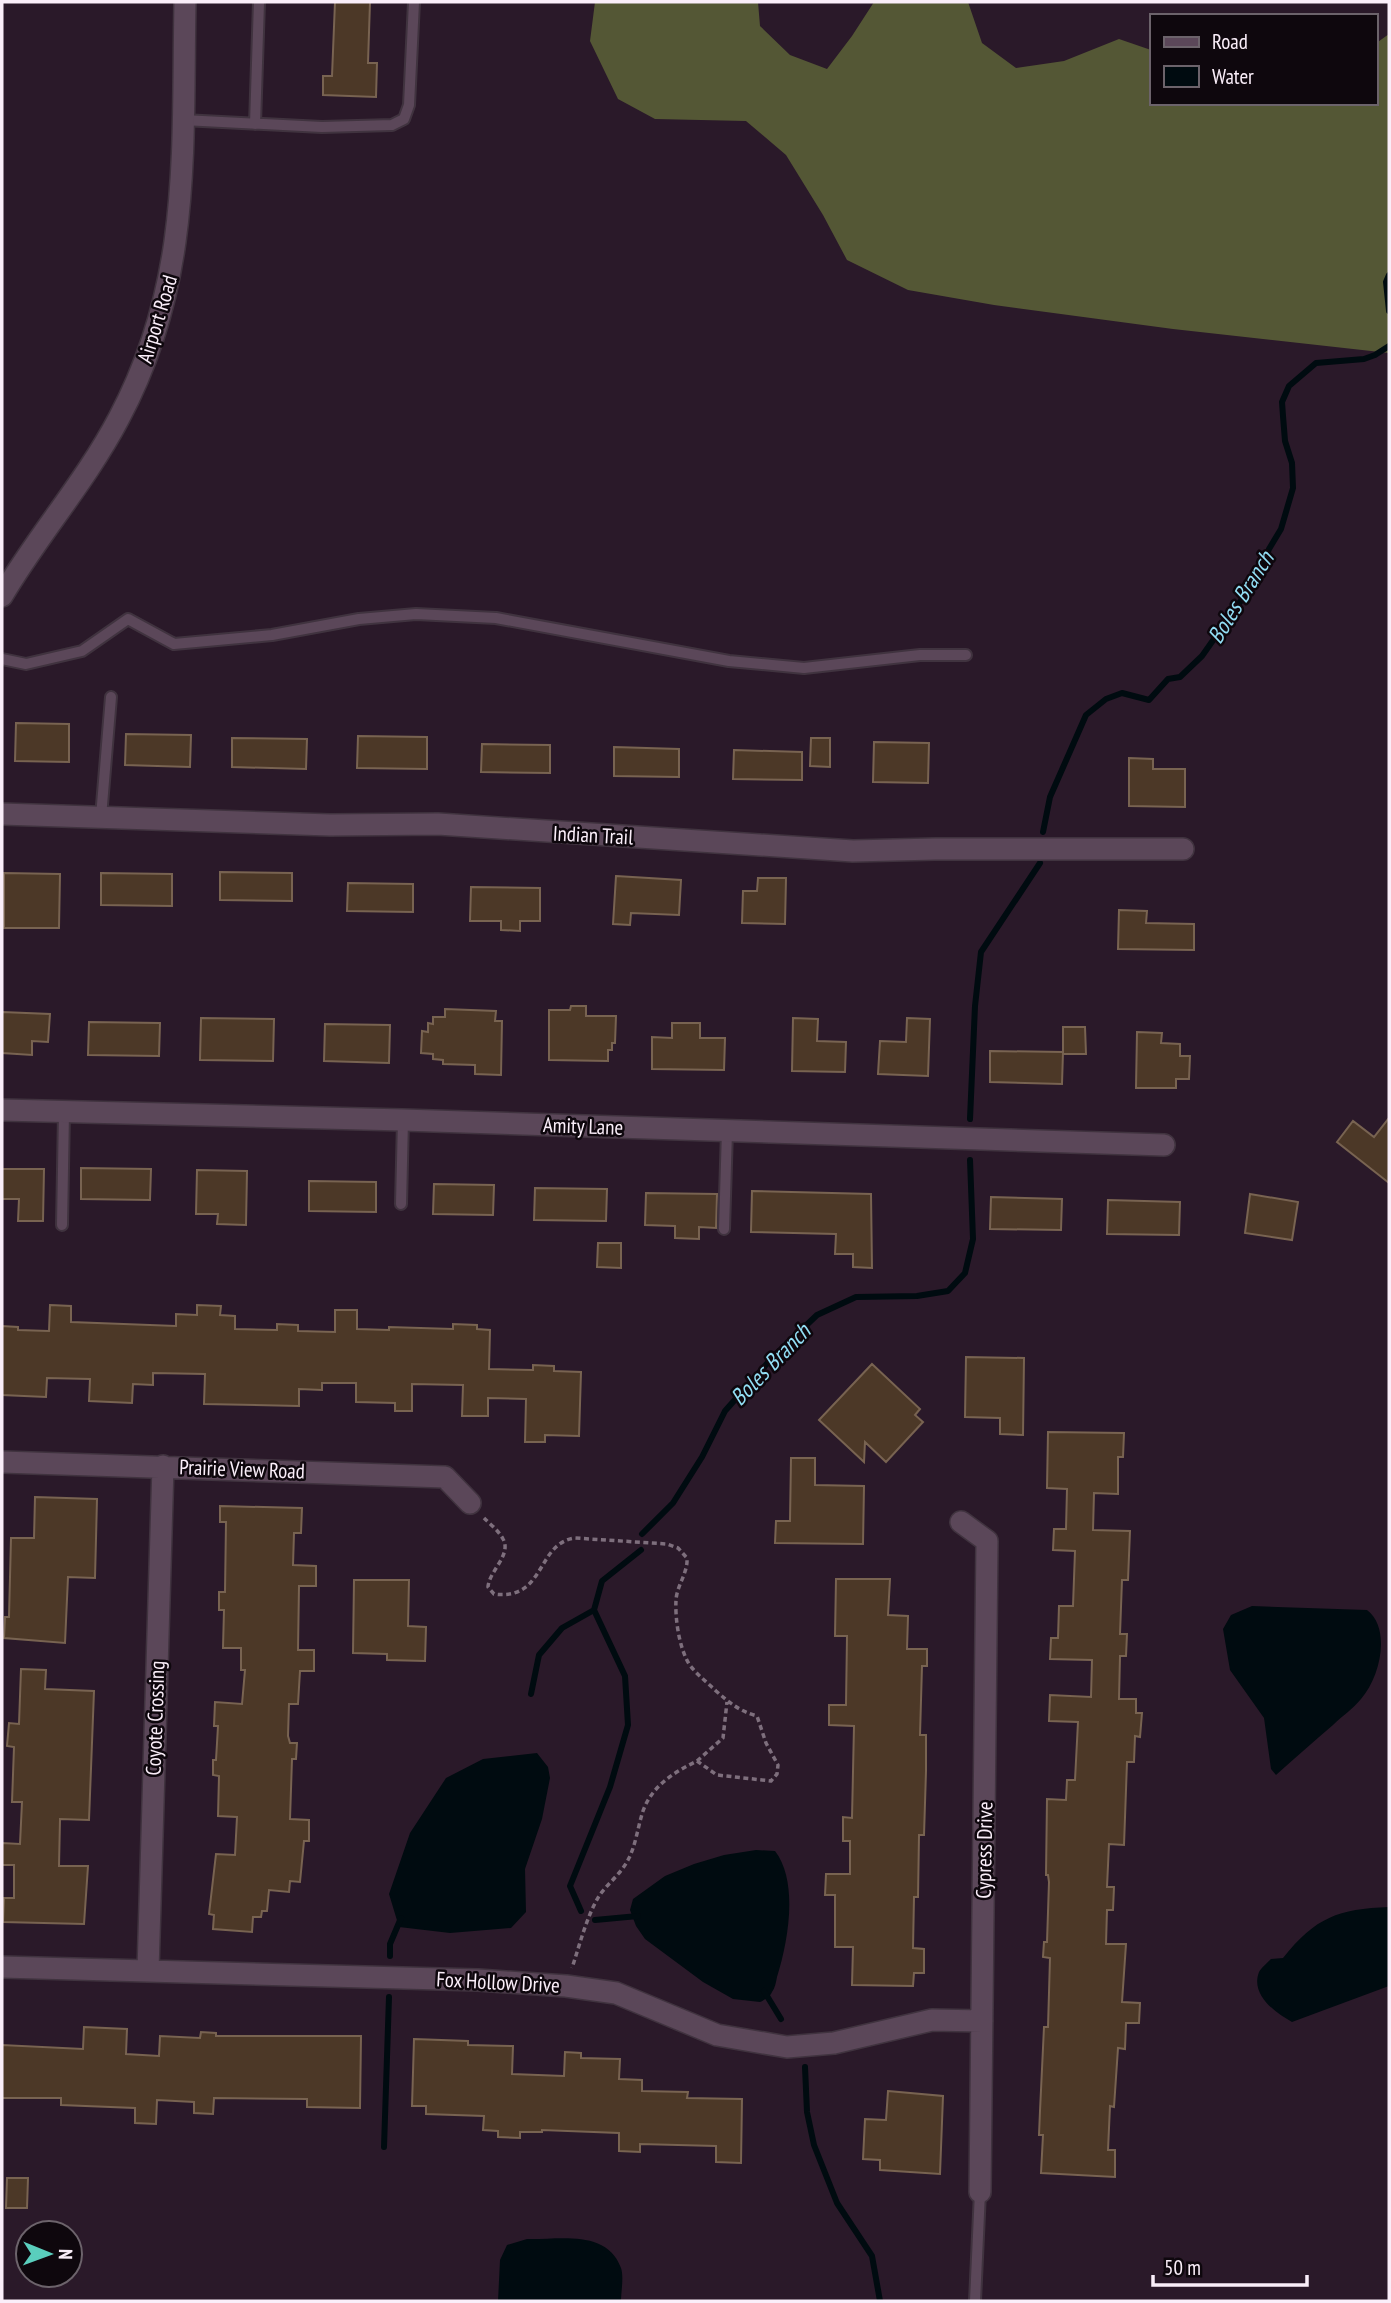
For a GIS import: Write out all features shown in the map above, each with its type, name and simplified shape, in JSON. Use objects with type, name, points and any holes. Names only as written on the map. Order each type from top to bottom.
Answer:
[{"type":"street","name":"Airport Road","points":[[2,596],[103,446],[120,417],[149,350],[170,281],[176,246],[182,183],[185,2]]},
{"type":"street","name":"Indian Trail","points":[[2,814],[330,825],[438,824],[853,851],[1183,849]]},
{"type":"street","name":"Amity Lane","points":[[2,1110],[1164,1145]]},
{"type":"street","name":"Prairie View Road","points":[[2,1462],[445,1477],[470,1503]]},
{"type":"street","name":"Coyote Crossing","points":[[148,1971],[163,1466]]},
{"type":"street","name":"Cypress Drive","points":[[961,1522],[987,1541],[980,2192]]},
{"type":"street","name":"Fox Hollow Drive","points":[[2,1966],[478,1980],[566,1986],[616,1993],[717,2035],[787,2047],[834,2043],[932,2020],[982,2021]]},
{"type":"lane","points":[[255,124],[259,2]]},
{"type":"lane","points":[[183,120],[322,127],[392,125],[404,119],[409,105],[414,2]]},
{"type":"lane","points":[[2,659],[26,664],[82,651],[128,620],[174,645],[272,635],[359,619],[416,614],[496,618],[729,661],[804,668],[920,655],[966,655]]},
{"type":"lane","points":[[101,817],[111,697]]},
{"type":"lane","points":[[62,1225],[64,1112]]},
{"type":"lane","points":[[401,1204],[403,1120]]},
{"type":"lane","points":[[724,1229],[727,1131]]},
{"type":"lane","points":[[975,2301],[980,2192]]},
{"type":"path","points":[[470,1503],[505,1541],[505,1552],[488,1578],[488,1587],[494,1594],[507,1596],[521,1591],[540,1572],[552,1550],[563,1540],[575,1538],[667,1544],[678,1548],[687,1558],[676,1601],[681,1643],[688,1662],[727,1702],[742,1712],[757,1716],[766,1743],[778,1765],[777,1774],[771,1781],[761,1782],[748,1777],[729,1778],[717,1775],[697,1761]]},
{"type":"path","points":[[566,1986],[591,1910],[630,1857],[644,1809],[654,1790],[676,1771],[697,1761],[723,1738],[727,1702]]},
{"type":"green space","points":[[595,2],[758,2],[760,26],[790,55],[827,69],[874,2],[968,2],[982,43],[1016,68],[1064,61],[1119,39],[1150,50],[1150,105],[1377,105],[1377,43],[1389,34],[1389,353],[1173,329],[994,305],[908,290],[847,260],[786,155],[746,121],[655,119],[618,99],[590,41]]},
{"type":"water","points":[[1252,1606],[1367,1610],[1379,1628],[1381,1640],[1374,1678],[1361,1699],[1276,1775],[1271,1769],[1264,1718],[1230,1670],[1223,1629],[1231,1615]]},
{"type":"water","points":[[537,1753],[548,1767],[550,1778],[542,1819],[525,1869],[526,1912],[511,1928],[450,1933],[399,1927],[389,1894],[410,1833],[446,1778],[483,1759]]},
{"type":"water","points":[[756,1850],[775,1851],[787,1879],[789,1895],[788,1930],[775,1985],[770,1995],[760,2002],[733,1999],[703,1982],[645,1939],[630,1910],[633,1899],[665,1876],[724,1855]]},
{"type":"water","points":[[1389,1907],[1389,1986],[1292,2022],[1279,2014],[1261,1996],[1257,1980],[1260,1970],[1271,1959],[1283,1958],[1318,1924],[1342,1913]]},
{"type":"water","points":[[527,2239],[581,2239],[605,2247],[621,2268],[621,2301],[498,2301],[500,2260],[507,2245]]},
{"type":"building","points":[[335,2],[370,2],[368,63],[377,63],[376,97],[323,95],[323,76],[332,76]]},
{"type":"building","points":[[16,723],[69,724],[69,762],[15,761]]},
{"type":"building","points":[[126,734],[191,735],[190,767],[125,765]]},
{"type":"building","points":[[358,736],[427,737],[427,769],[357,768]]},
{"type":"building","points":[[232,738],[307,739],[306,769],[232,767]]},
{"type":"building","points":[[811,738],[830,738],[830,767],[810,766]]},
{"type":"building","points":[[874,742],[929,743],[928,783],[873,782]]},
{"type":"building","points":[[482,744],[550,745],[550,773],[481,772]]},
{"type":"building","points":[[614,747],[679,749],[679,777],[614,776]]},
{"type":"building","points":[[734,750],[802,752],[802,780],[733,779]]},
{"type":"building","points":[[1129,758],[1153,759],[1153,769],[1185,769],[1185,807],[1129,806]]},
{"type":"building","points":[[220,872],[292,873],[292,901],[220,900]]},
{"type":"building","points":[[4,873],[60,874],[59,928],[4,928]]},
{"type":"building","points":[[101,873],[172,874],[172,906],[101,905]]},
{"type":"building","points":[[616,876],[681,880],[679,915],[631,913],[630,925],[613,924]]},
{"type":"building","points":[[758,878],[786,878],[785,924],[742,923],[743,891],[757,891]]},
{"type":"building","points":[[348,883],[413,884],[413,912],[347,911]]},
{"type":"building","points":[[471,887],[540,888],[540,921],[520,921],[520,931],[501,930],[501,921],[470,921]]},
{"type":"building","points":[[1119,910],[1147,911],[1146,923],[1194,924],[1194,950],[1118,949]]},
{"type":"building","points":[[571,1006],[586,1006],[586,1016],[616,1016],[615,1043],[612,1043],[612,1050],[608,1050],[608,1061],[549,1060],[549,1010],[570,1010]]},
{"type":"building","points":[[445,1009],[496,1011],[495,1021],[502,1021],[501,1075],[475,1074],[475,1065],[443,1064],[443,1060],[433,1059],[433,1054],[421,1053],[422,1031],[428,1032],[428,1023],[433,1024],[433,1017],[445,1017]]},
{"type":"building","points":[[2,1012],[50,1014],[48,1042],[32,1041],[32,1055],[2,1053]]},
{"type":"building","points":[[201,1018],[274,1019],[273,1061],[200,1060]]},
{"type":"building","points":[[793,1018],[818,1019],[817,1041],[846,1042],[845,1072],[792,1071]]},
{"type":"building","points":[[907,1018],[930,1019],[928,1076],[878,1074],[880,1041],[906,1042]]},
{"type":"building","points":[[89,1022],[160,1023],[159,1056],[88,1055]]},
{"type":"building","points":[[672,1023],[700,1023],[700,1038],[725,1038],[724,1070],[652,1069],[652,1037],[672,1038]]},
{"type":"building","points":[[325,1024],[390,1025],[389,1063],[324,1061]]},
{"type":"building","points":[[1063,1027],[1085,1027],[1086,1054],[1063,1054]]},
{"type":"building","points":[[1137,1032],[1162,1033],[1161,1043],[1180,1044],[1180,1056],[1190,1056],[1189,1079],[1176,1079],[1176,1088],[1136,1088]]},
{"type":"building","points":[[990,1051],[1063,1052],[1062,1084],[990,1082]]},
{"type":"building","points":[[1389,1118],[1389,1183],[1337,1142],[1353,1121],[1374,1137]]},
{"type":"building","points":[[81,1168],[151,1169],[150,1200],[81,1199]]},
{"type":"building","points":[[2,1169],[44,1169],[43,1221],[18,1221],[19,1199],[2,1199]]},
{"type":"building","points":[[197,1170],[247,1171],[246,1225],[217,1224],[218,1214],[196,1214]]},
{"type":"building","points":[[309,1181],[376,1182],[376,1212],[309,1211]]},
{"type":"building","points":[[434,1184],[494,1185],[493,1215],[433,1214]]},
{"type":"building","points":[[535,1188],[607,1189],[606,1221],[534,1220]]},
{"type":"building","points":[[752,1191],[871,1194],[872,1268],[853,1267],[853,1254],[835,1254],[836,1234],[751,1232]]},
{"type":"building","points":[[646,1193],[717,1194],[716,1228],[699,1227],[699,1239],[675,1238],[675,1226],[645,1225]]},
{"type":"building","points":[[1250,1194],[1298,1202],[1292,1240],[1245,1233]]},
{"type":"building","points":[[991,1197],[1062,1199],[1061,1230],[990,1229]]},
{"type":"building","points":[[1108,1200],[1180,1202],[1179,1235],[1107,1234]]},
{"type":"building","points":[[598,1243],[621,1243],[621,1268],[597,1267]]},
{"type":"building","points":[[50,1305],[71,1306],[71,1322],[176,1326],[176,1314],[197,1315],[197,1305],[221,1306],[220,1315],[235,1316],[235,1329],[277,1330],[277,1324],[298,1325],[298,1331],[335,1332],[335,1310],[357,1310],[357,1329],[453,1329],[453,1324],[477,1325],[477,1329],[490,1330],[489,1369],[533,1370],[533,1365],[554,1366],[554,1371],[581,1372],[579,1436],[545,1435],[545,1442],[525,1442],[526,1399],[488,1398],[488,1416],[462,1416],[463,1385],[412,1384],[412,1411],[395,1411],[395,1403],[356,1402],[356,1383],[322,1383],[322,1390],[299,1389],[299,1406],[204,1404],[205,1374],[153,1373],[153,1385],[133,1384],[132,1403],[89,1401],[90,1379],[47,1378],[46,1397],[2,1395],[2,1326],[18,1327],[18,1330],[49,1331]]},
{"type":"building","points":[[966,1357],[1024,1358],[1023,1435],[1000,1434],[1000,1418],[965,1417]]},
{"type":"building","points":[[872,1364],[920,1409],[915,1415],[923,1422],[886,1462],[865,1442],[864,1462],[819,1420]]},
{"type":"building","points":[[1048,1432],[1124,1433],[1123,1457],[1118,1457],[1118,1494],[1094,1493],[1093,1530],[1130,1531],[1128,1580],[1122,1580],[1120,1634],[1127,1634],[1126,1656],[1120,1656],[1119,1699],[1136,1699],[1136,1713],[1142,1713],[1140,1737],[1135,1736],[1134,1762],[1127,1762],[1124,1845],[1109,1844],[1107,1887],[1114,1887],[1113,1910],[1107,1910],[1106,1944],[1126,1944],[1122,2002],[1140,2003],[1139,2023],[1126,2023],[1125,2049],[1118,2048],[1114,2107],[1110,2106],[1108,2150],[1115,2150],[1115,2177],[1041,2173],[1043,2135],[1039,2135],[1040,2111],[1044,2027],[1048,2027],[1050,1958],[1043,1957],[1044,1942],[1047,1942],[1049,1882],[1046,1875],[1047,1799],[1066,1800],[1067,1780],[1075,1780],[1078,1722],[1049,1721],[1050,1695],[1091,1697],[1092,1660],[1050,1659],[1051,1638],[1058,1638],[1059,1606],[1073,1606],[1075,1551],[1053,1550],[1054,1529],[1066,1529],[1067,1489],[1047,1488]]},
{"type":"building","points":[[791,1458],[815,1458],[815,1485],[864,1486],[863,1544],[775,1543],[776,1521],[790,1521]]},
{"type":"building","points":[[35,1497],[97,1499],[95,1578],[68,1577],[65,1643],[4,1638],[5,1617],[9,1617],[11,1538],[34,1538]]},
{"type":"building","points":[[220,1506],[302,1508],[301,1533],[294,1533],[293,1565],[316,1566],[316,1586],[299,1586],[298,1650],[314,1650],[314,1671],[300,1671],[298,1704],[289,1704],[288,1736],[290,1743],[297,1743],[296,1759],[292,1759],[290,1819],[309,1820],[309,1841],[304,1841],[300,1882],[290,1881],[289,1892],[269,1890],[267,1911],[262,1911],[261,1917],[253,1917],[252,1932],[213,1929],[214,1915],[209,1914],[216,1854],[235,1855],[237,1817],[218,1816],[219,1776],[213,1775],[218,1726],[214,1726],[215,1702],[242,1704],[245,1670],[241,1670],[241,1648],[223,1648],[224,1610],[219,1610],[219,1592],[225,1592],[226,1522],[220,1522]]},
{"type":"building","points":[[836,1579],[890,1579],[888,1615],[908,1616],[907,1649],[927,1649],[927,1666],[922,1666],[920,1735],[926,1735],[924,1835],[919,1835],[918,1897],[914,1897],[913,1948],[924,1949],[924,1973],[914,1973],[913,1986],[852,1985],[853,1947],[835,1947],[835,1895],[825,1895],[826,1874],[850,1874],[850,1841],[843,1841],[843,1817],[852,1818],[854,1726],[829,1725],[829,1705],[846,1705],[847,1636],[835,1636]]},
{"type":"building","points":[[354,1580],[409,1580],[408,1626],[426,1627],[425,1661],[387,1660],[387,1654],[353,1653]]},
{"type":"building","points":[[21,1669],[46,1670],[45,1689],[94,1691],[89,1820],[60,1819],[59,1866],[88,1866],[84,1924],[3,1922],[4,1898],[14,1898],[14,1865],[2,1865],[2,1843],[20,1844],[22,1802],[12,1802],[14,1747],[7,1746],[9,1723],[19,1724]]},
{"type":"building","points":[[84,2027],[127,2029],[126,2054],[159,2056],[160,2036],[200,2038],[201,2032],[216,2033],[216,2036],[361,2036],[360,2108],[307,2107],[307,2099],[214,2098],[213,2114],[194,2113],[194,2102],[157,2100],[156,2124],[135,2123],[135,2108],[61,2105],[61,2098],[2,2098],[2,2045],[83,2049]]},
{"type":"building","points":[[414,2039],[468,2041],[468,2045],[513,2046],[512,2074],[564,2076],[565,2052],[581,2053],[581,2058],[620,2059],[619,2079],[642,2080],[642,2091],[688,2092],[687,2098],[742,2099],[741,2163],[716,2162],[716,2146],[640,2144],[640,2152],[619,2151],[619,2133],[542,2130],[520,2132],[520,2138],[498,2137],[498,2131],[483,2130],[484,2116],[426,2114],[426,2106],[412,2106]]},
{"type":"building","points":[[888,2091],[943,2096],[940,2174],[880,2170],[880,2160],[863,2159],[865,2119],[886,2120]]},
{"type":"building","points":[[7,2178],[28,2178],[27,2208],[6,2208]]},
{"type":"waterway","name":"Boles Branch","points":[[1389,275],[1386,282],[1389,311]]},
{"type":"waterway","name":"Boles Branch","points":[[1043,832],[1050,797],[1086,715],[1106,699],[1122,693],[1149,700],[1168,679],[1180,677],[1202,656],[1259,575],[1269,549],[1281,529],[1293,488],[1292,463],[1285,441],[1282,402],[1289,386],[1316,363],[1364,359],[1389,346]]},
{"type":"waterway","name":"Boles Branch","points":[[970,1119],[975,1006],[981,952],[1040,863]]},
{"type":"waterway","name":"Boles Branch","points":[[642,1534],[673,1503],[702,1457],[725,1411],[772,1358],[817,1315],[856,1297],[917,1296],[948,1291],[965,1273],[973,1239],[970,1160]]},
{"type":"waterway","name":"Boles Branch","points":[[581,1911],[570,1886],[610,1787],[628,1725],[625,1676],[594,1610],[602,1581],[641,1550]]},
{"type":"waterway","points":[[531,1694],[539,1655],[562,1628],[594,1610]]},
{"type":"waterway","name":"Boles Branch","points":[[595,1920],[638,1916]]},
{"type":"waterway","points":[[390,1956],[390,1944],[401,1918]]},
{"type":"waterway","name":"Boles Branch","points":[[764,1991],[781,2019]]},
{"type":"waterway","points":[[384,2147],[389,1997]]},
{"type":"waterway","name":"Boles Branch","points":[[805,2067],[807,2112],[814,2145],[837,2203],[872,2256],[880,2301]]}]
